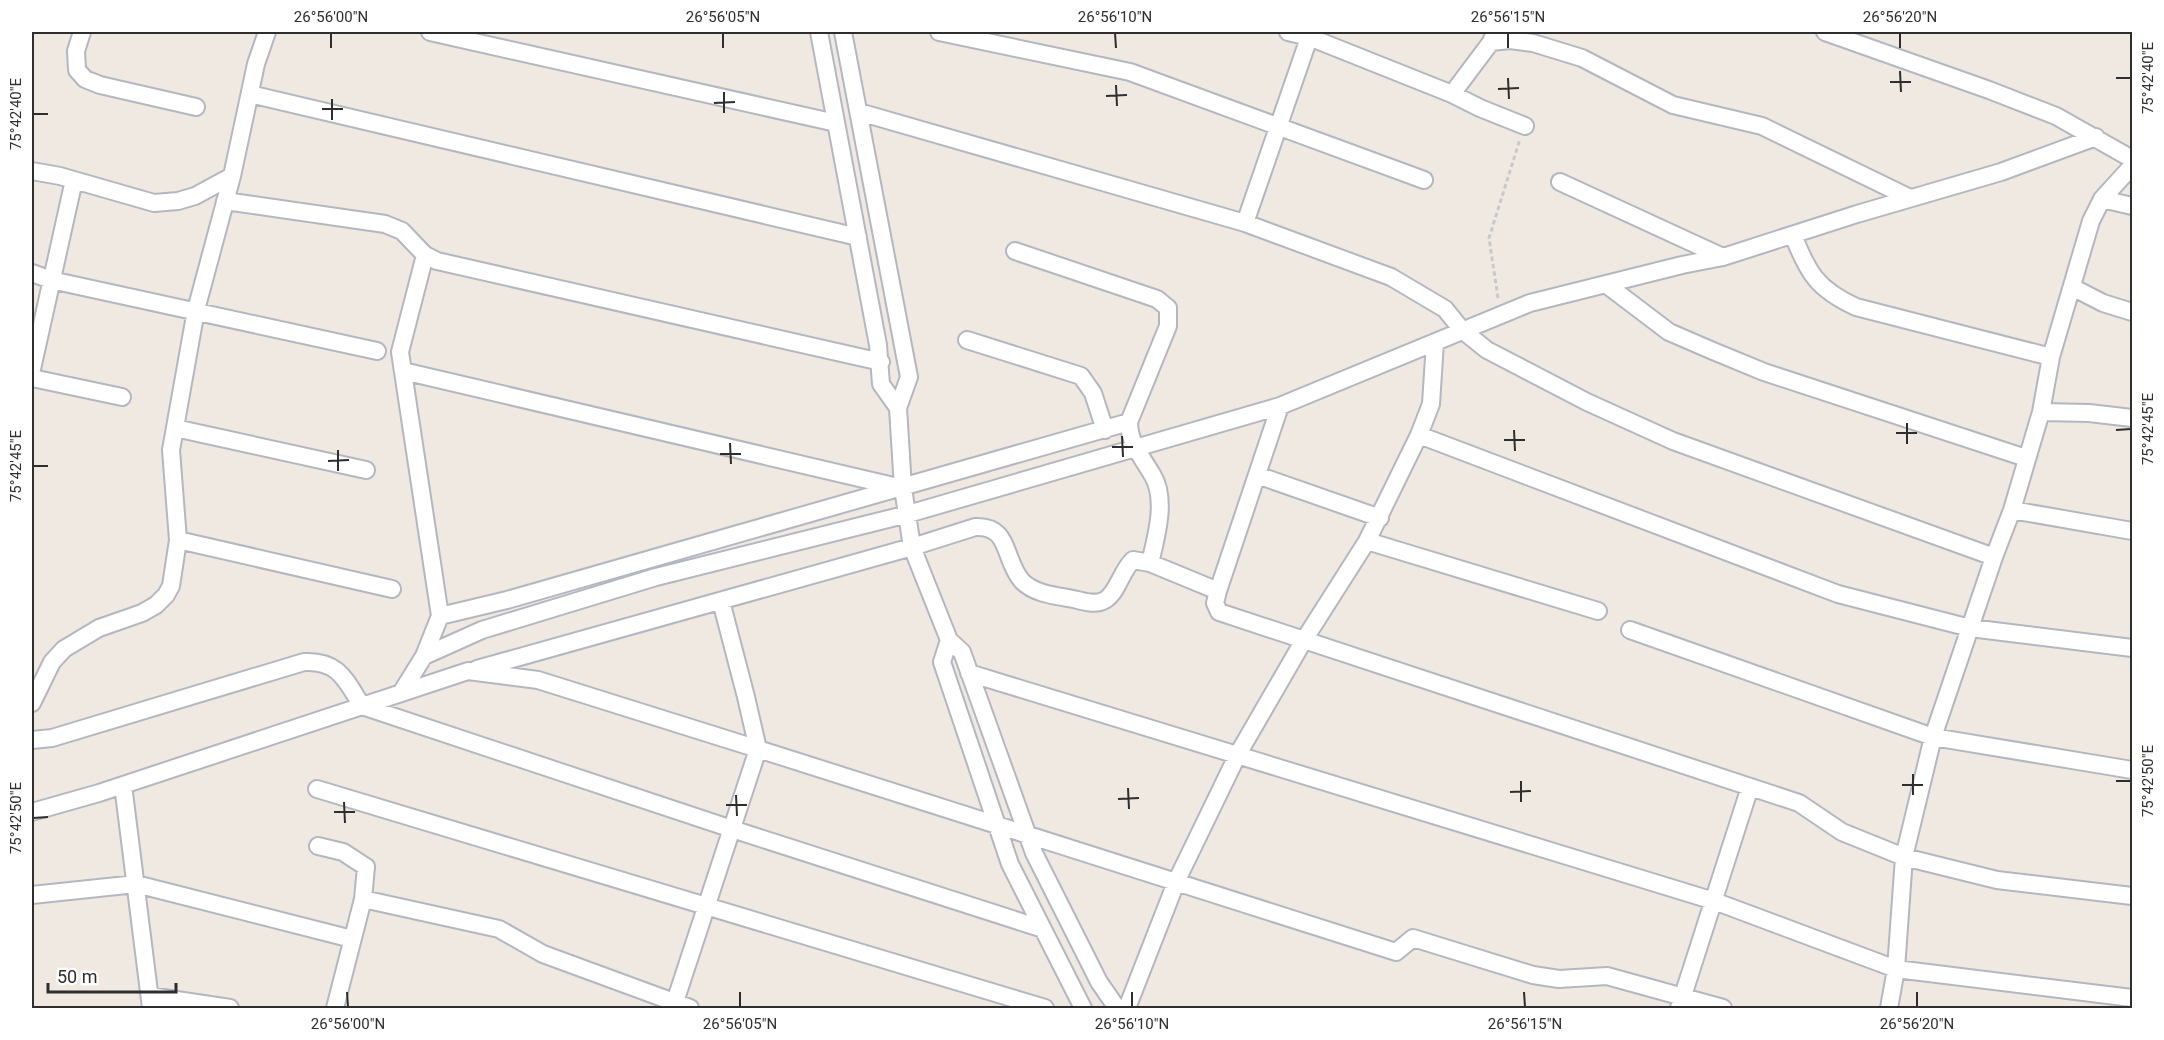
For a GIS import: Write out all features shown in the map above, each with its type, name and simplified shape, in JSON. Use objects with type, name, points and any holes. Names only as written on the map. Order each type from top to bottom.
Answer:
[{"type":"street","points":[[82,32],[76,51],[77,70],[85,79],[100,85],[196,107]]},
{"type":"street","points":[[32,703],[52,662],[63,650],[99,628],[142,613],[156,605],[171,586],[178,540],[171,450],[196,310],[232,176],[256,64],[267,32]]},
{"type":"street","points":[[430,32],[836,123]]},
{"type":"street","points":[[819,32],[881,362],[881,384],[898,408]]},
{"type":"street","points":[[843,32],[909,377],[898,408],[903,488],[912,547],[949,640],[962,652],[1034,853],[1099,982],[1117,1008]]},
{"type":"street","points":[[939,32],[1130,72],[1424,180]]},
{"type":"street","points":[[1288,32],[1310,34],[1525,126]]},
{"type":"street","points":[[1825,32],[2056,116],[2133,159]]},
{"type":"street","points":[[1245,223],[1280,127],[1310,34]]},
{"type":"street","points":[[1452,94],[1493,37],[1533,43],[1582,58],[1673,105],[1762,126],[1910,198]]},
{"type":"street","points":[[250,94],[858,237]]},
{"type":"street","points":[[859,112],[1245,223],[1392,277],[1445,309],[1462,330],[1486,350],[1587,402],[1673,441],[1994,557]]},
{"type":"street","points":[[424,656],[482,630],[656,577],[908,514],[1281,406],[1530,303],[1723,256],[2001,172],[2096,137]]},
{"type":"street","points":[[1889,1008],[1896,969],[1904,856],[1933,737],[2012,510],[2041,412],[2051,357],[2091,221],[2102,199],[2133,166]]},
{"type":"street","points":[[32,171],[74,180],[154,203],[178,201],[195,196],[232,176]]},
{"type":"street","points":[[32,369],[38,312],[51,280],[74,180]]},
{"type":"street","points":[[1560,182],[1723,256]]},
{"type":"street","points":[[2102,199],[2133,206]]},
{"type":"street","points":[[225,201],[385,224],[402,231],[425,255],[437,261],[881,362]]},
{"type":"street","points":[[1793,235],[1804,261],[1818,283],[1835,297],[1856,307],[2051,357]]},
{"type":"street","points":[[1015,251],[1157,298],[1168,308],[1168,326],[1129,422],[1129,431],[1135,448],[1155,478],[1159,499],[1159,526],[1150,563]]},
{"type":"street","points":[[402,693],[424,656],[440,616],[400,352],[425,255]]},
{"type":"street","points":[[32,273],[51,280],[377,351]]},
{"type":"street","points":[[1607,285],[1669,332],[1713,351],[1764,372],[2026,458]]},
{"type":"street","points":[[2072,287],[2103,303],[2133,312]]},
{"type":"street","points":[[967,340],[1081,376],[1093,393],[1105,430]]},
{"type":"street","points":[[1127,1008],[1177,880],[1238,754],[1304,640],[1367,541],[1419,435],[1431,404],[1435,342]]},
{"type":"street","points":[[403,371],[903,488]]},
{"type":"street","points":[[32,378],[122,397]]},
{"type":"street","points":[[1281,406],[1218,591],[1215,603],[1219,612],[1799,803],[1842,832],[1904,856],[1997,880],[2133,896]]},
{"type":"street","points":[[2041,412],[2089,413],[2133,418]]},
{"type":"street","points":[[440,616],[500,603],[1129,422]]},
{"type":"street","points":[[175,428],[366,470]]},
{"type":"street","points":[[1419,435],[1838,594],[1970,628],[2133,648]]},
{"type":"street","points":[[1257,475],[1380,518]]},
{"type":"street","points":[[2012,510],[2133,531]]},
{"type":"street","points":[[32,812],[123,785],[468,671],[912,547],[975,527],[986,526],[995,530],[1001,536],[1011,562],[1022,581],[1030,588],[1042,593],[1098,603],[1107,599],[1119,581],[1124,567],[1133,560],[1150,563],[1218,591]]},
{"type":"street","points":[[178,540],[392,589]]},
{"type":"street","points":[[1367,541],[1598,611]]},
{"type":"street","points":[[363,899],[499,929],[543,954],[680,1007],[707,906],[758,750],[721,601]]},
{"type":"street","points":[[1630,630],[1933,737],[2133,770]]},
{"type":"street","points":[[949,640],[942,662],[1010,864],[1083,1008]]},
{"type":"street","points":[[32,740],[52,738],[304,662],[318,661],[331,665],[344,678],[362,706],[732,830],[1043,929]]},
{"type":"street","points":[[468,671],[538,680],[1027,836],[1177,880],[1396,952],[1413,938],[1533,975],[1558,979],[1607,976],[1681,1003],[1723,1008]]},
{"type":"street","points":[[969,673],[1714,901],[1896,969],[2133,998]]},
{"type":"street","points":[[123,785],[150,1002],[230,1008]]},
{"type":"street","points":[[1681,1003],[1750,787]]},
{"type":"street","points":[[317,789],[1045,1008]]},
{"type":"street","points":[[318,846],[343,852],[366,867],[363,899],[335,1008]]},
{"type":"street","points":[[32,896],[136,884],[352,939]]},
{"type":"path","points":[[1503,315],[1494,281],[1489,238],[1525,126]]}]
